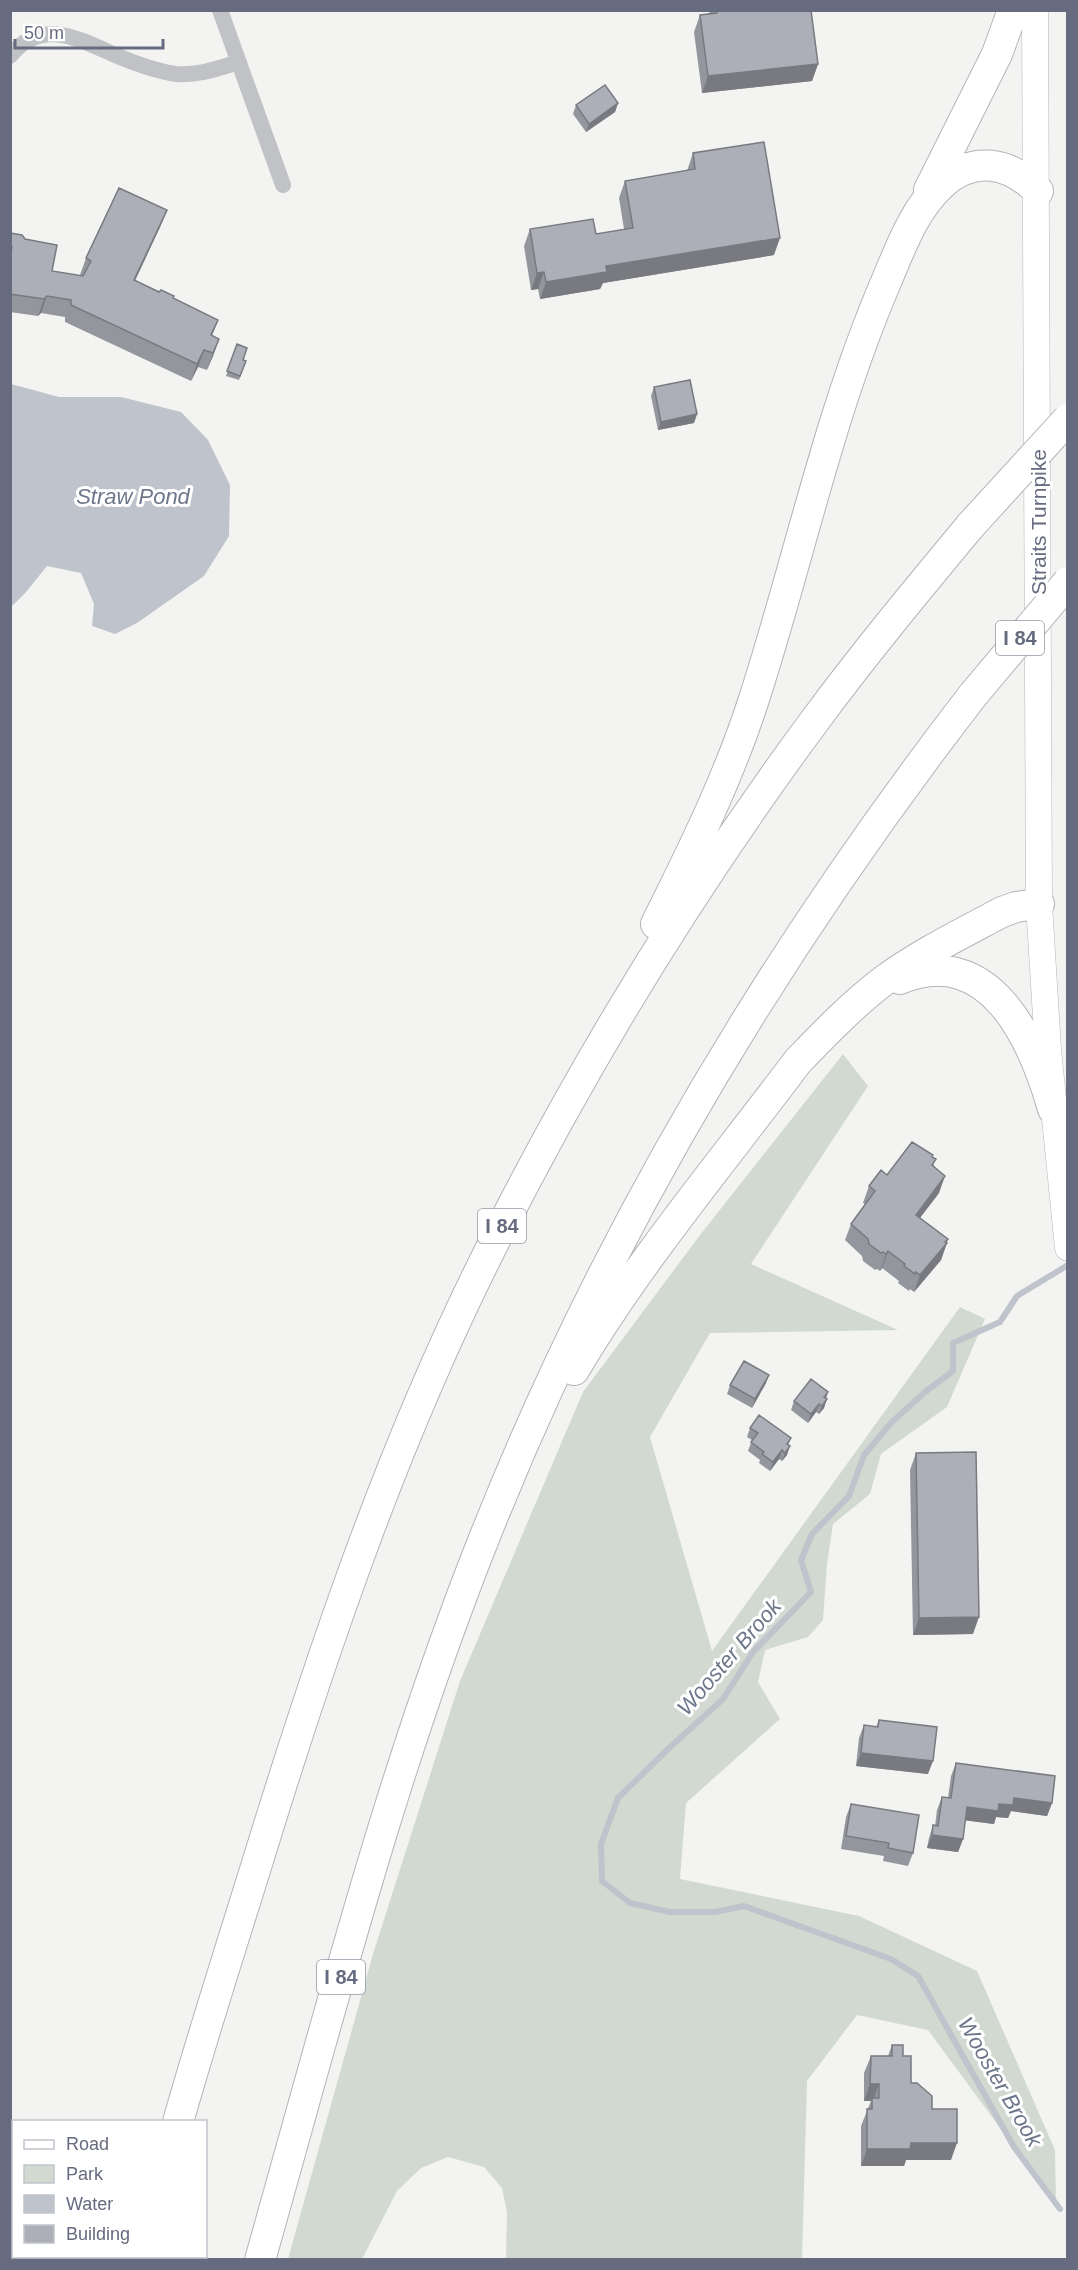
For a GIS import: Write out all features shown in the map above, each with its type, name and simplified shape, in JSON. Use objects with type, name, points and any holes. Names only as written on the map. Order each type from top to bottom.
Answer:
[{"type":"highway","points":[[531,1171],[690,855],[727,773],[764,665],[839,406],[877,304],[915,218],[997,54],[1013,10]]},
{"type":"highway","points":[[915,218],[941,184],[957,172],[975,166],[992,166],[1010,170],[1025,178],[1038,191]]},
{"type":"highway","name":"I 84","points":[[178,2120],[293,1746],[350,1578],[420,1401],[490,1249],[617,1017],[713,866],[812,724],[852,671],[971,525],[1068,419]]},
{"type":"highway","name":"I 84","points":[[260,2259],[399,1780],[447,1636],[484,1536],[522,1445],[590,1298],[682,1126],[804,928],[902,790],[974,695],[1068,582]]},
{"type":"highway","points":[[484,1536],[564,1387],[616,1304],[798,1061],[853,1006],[886,979],[922,956],[1002,912],[1016,907],[1039,904]]},
{"type":"highway","points":[[853,1006],[886,986],[920,972],[957,973],[977,982],[1004,1005],[1022,1031],[1035,1056],[1053,1109]]},
{"type":"main road","name":"Straits Turnpike","points":[[1035,10],[1038,191],[1039,904],[1043,993],[1068,1248]]},
{"type":"street","points":[[220,10],[283,185]]},
{"type":"street","points":[[10,56],[32,40],[45,35],[60,34],[78,38],[132,61],[174,74],[201,73],[239,62]]},
{"type":"green space","points":[[843,1054],[868,1086],[751,1264],[898,1330],[710,1333],[650,1437],[712,1651],[960,1307],[985,1319],[947,1407],[881,1454],[870,1494],[833,1524],[827,1564],[823,1620],[808,1637],[765,1650],[758,1682],[780,1719],[686,1803],[680,1879],[859,1916],[977,1971],[1055,2150],[1056,2204],[928,2030],[857,2015],[807,2081],[802,2259],[506,2259],[507,2212],[502,2188],[484,2167],[448,2157],[421,2168],[397,2191],[362,2259],[288,2259],[373,1954],[460,1681],[583,1392],[700,1235]]},
{"type":"water","name":"Straw Pond","points":[[11,384],[59,397],[121,397],[181,412],[208,440],[230,485],[229,536],[204,576],[137,623],[115,634],[92,626],[94,604],[81,573],[47,566],[11,607]]},
{"type":"building","points":[[716,10],[811,10],[818,64],[708,76],[700,15],[717,13]]},
{"type":"building","points":[[605,85],[618,103],[589,124],[576,105]]},
{"type":"building","points":[[764,142],[780,238],[606,266],[607,272],[546,282],[544,272],[537,273],[530,229],[593,219],[596,234],[633,228],[625,181],[695,169],[693,153]]},
{"type":"building","points":[[119,188],[167,210],[134,280],[159,292],[161,290],[174,296],[173,298],[218,320],[211,335],[219,339],[213,353],[204,350],[197,364],[71,305],[71,300],[10,294],[12,247],[10,247],[10,233],[22,235],[25,239],[57,245],[52,271],[83,276],[91,261],[86,258]]},
{"type":"building","points":[[237,344],[247,348],[243,360],[246,361],[240,376],[227,371]]},
{"type":"building","points":[[690,380],[697,414],[661,422],[654,387]]},
{"type":"building","points":[[912,1142],[933,1155],[932,1157],[936,1159],[932,1165],[945,1176],[916,1215],[948,1239],[920,1275],[904,1266],[905,1264],[888,1251],[886,1254],[881,1253],[869,1244],[868,1239],[851,1224],[875,1191],[869,1186],[881,1170],[887,1175]]},
{"type":"building","points":[[744,1361],[769,1375],[755,1399],[730,1385]]},
{"type":"building","points":[[811,1379],[828,1392],[824,1397],[827,1399],[822,1406],[819,1404],[811,1414],[794,1401]]},
{"type":"building","points":[[759,1415],[791,1438],[787,1444],[790,1446],[785,1453],[782,1450],[773,1462],[751,1442],[758,1433],[750,1428]]},
{"type":"building","points":[[976,1452],[979,1617],[919,1618],[916,1453]]},
{"type":"building","points":[[879,1720],[937,1727],[933,1761],[861,1753],[864,1725],[878,1727]]},
{"type":"building","points":[[956,1763],[1055,1776],[1052,1803],[1014,1798],[1013,1805],[999,1804],[998,1811],[967,1807],[963,1839],[932,1835],[933,1825],[938,1826],[942,1797],[951,1798]]},
{"type":"building","points":[[851,1804],[919,1815],[913,1853],[888,1848],[889,1843],[846,1836]]},
{"type":"building","points":[[892,2045],[903,2045],[903,2056],[911,2056],[911,2083],[917,2083],[932,2096],[932,2109],[957,2109],[957,2143],[911,2143],[910,2149],[867,2149],[867,2109],[872,2109],[872,2098],[879,2098],[879,2084],[870,2084],[871,2056],[892,2056]]},
{"type":"waterway","name":"Wooster Brook","points":[[1060,2209],[1014,2147],[918,1976],[891,1959],[744,1906],[715,1912],[670,1912],[630,1903],[602,1881],[601,1844],[618,1798],[723,1699],[753,1652],[811,1592],[801,1560],[812,1534],[849,1496],[864,1455],[891,1423],[925,1392],[953,1371],[953,1343],[1000,1322],[1017,1296],[1068,1265]]}]
